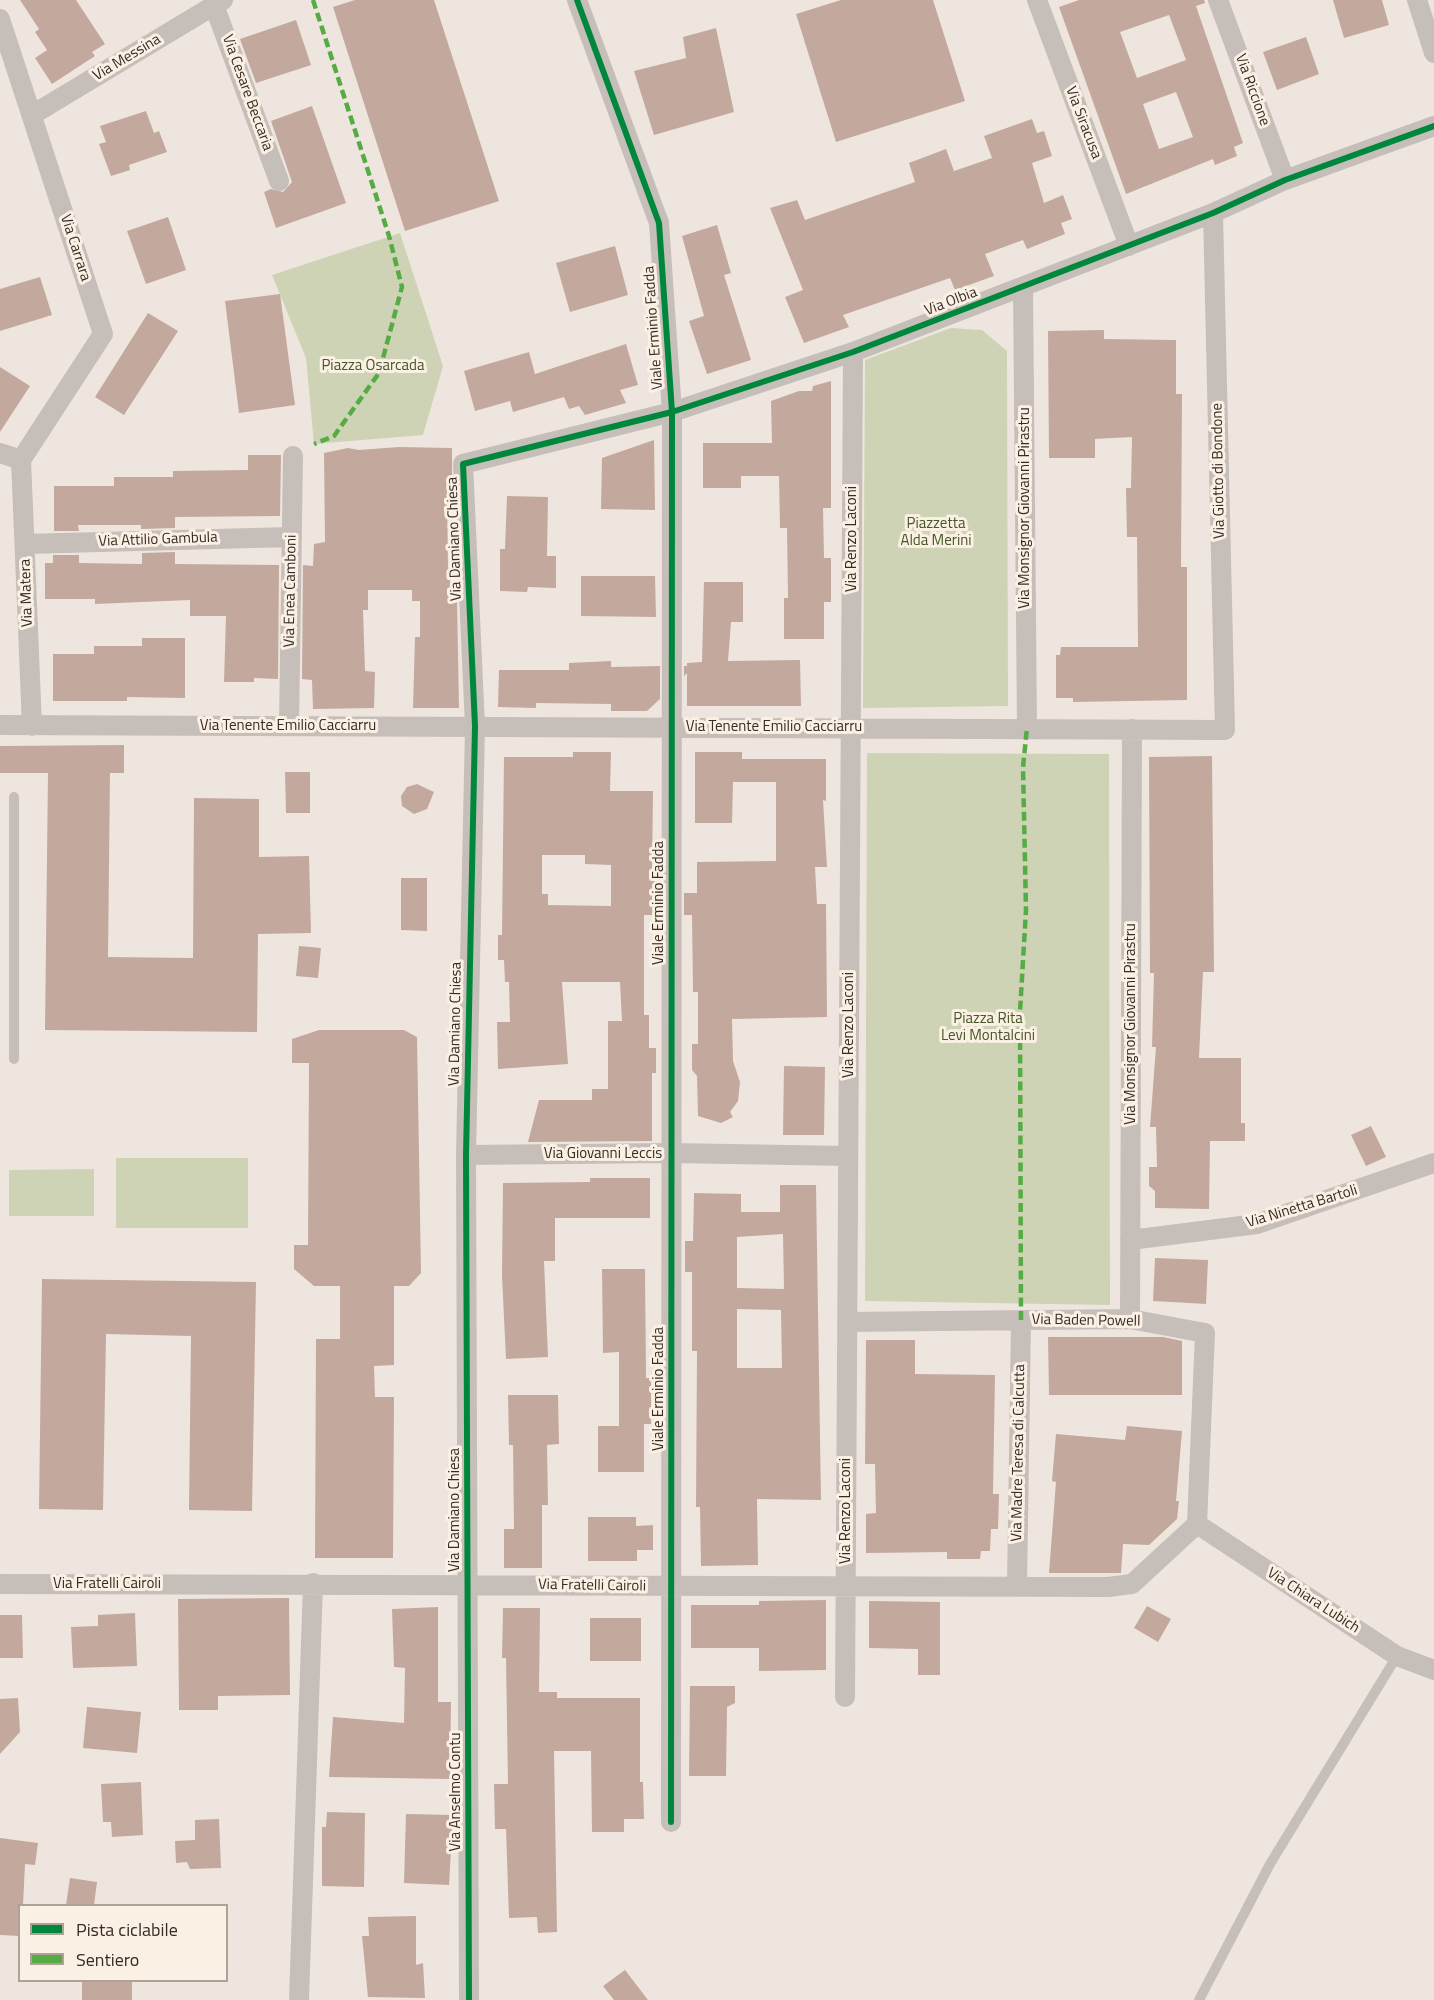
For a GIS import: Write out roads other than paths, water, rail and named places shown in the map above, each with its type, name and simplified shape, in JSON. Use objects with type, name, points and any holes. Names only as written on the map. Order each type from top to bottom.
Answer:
[{"type":"street","name":"Viale Erminio Fadda","points":[[577,0],[659,223],[672,412],[671,1822]]},
{"type":"street","name":"Via Siracusa","points":[[1037,0],[1129,246]]},
{"type":"street","name":"Via Riccione","points":[[1218,0],[1285,180]]},
{"type":"street","points":[[1417,0],[1434,53]]},
{"type":"street","name":"Via Messina","points":[[32,116],[219,3]]},
{"type":"street","name":"Via Cesare Beccaria","points":[[219,3],[279,180]]},
{"type":"street","name":"Via Carrara","points":[[0,19],[103,334],[21,460]]},
{"type":"street","name":"Via Olbia","points":[[464,464],[672,412],[853,352],[1213,213],[1285,180],[1434,126]]},
{"type":"street","name":"Via Giotto di Bondone","points":[[1213,213],[1225,730]]},
{"type":"street","name":"Via Monsignor Giovanni Pirastru","points":[[1023,288],[1027,728]]},
{"type":"street","name":"Via Renzo Laconi","points":[[845,1697],[853,352]]},
{"type":"street","points":[[0,453],[21,460]]},
{"type":"street","name":"Via Enea Camboni","points":[[290,726],[293,456]]},
{"type":"street","name":"Via Matera","points":[[21,460],[32,726]]},
{"type":"street","name":"Via Damiano Chiesa","points":[[464,464],[475,726],[466,1155],[467,1584]]},
{"type":"street","name":"Via Attilio Gambula","points":[[25,544],[291,537]]},
{"type":"street","name":"Via Tenente Emilio Cacciarru","points":[[0,725],[1225,730]]},
{"type":"street","name":"Via Monsignor Giovanni Pirastru","points":[[1130,1319],[1132,729]]},
{"type":"street","name":"Via Giovanni Leccis","points":[[466,1155],[671,1153],[848,1156]]},
{"type":"street","name":"Via Ninetta Bartoli","points":[[1130,1240],[1257,1224],[1434,1163]]},
{"type":"street","name":"Via Baden Powell","points":[[847,1322],[1130,1319],[1205,1333],[1197,1524]]},
{"type":"street","name":"Via Madre Teresa di Calcutta","points":[[1017,1586],[1021,1320]]},
{"type":"street","name":"Via Fratelli Cairoli","points":[[0,1584],[313,1583],[671,1587],[846,1585],[1108,1587],[1132,1584],[1197,1524]]},
{"type":"street","name":"Via Chiara Lubich","points":[[1197,1524],[1396,1656],[1434,1670]]},
{"type":"street","points":[[299,2000],[313,1583]]},
{"type":"street","name":"Via Anselmo Contu","points":[[467,1584],[469,2000]]},
{"type":"lane","points":[[14,797],[14,1059]]},
{"type":"lane","points":[[1199,2000],[1270,1864],[1396,1656]]},
{"type":"park label","name":"Piazza Osarcada","points":[[373,366]]},
{"type":"park label","name":"Piazzetta Alda Merini","points":[[936,532]]},
{"type":"park label","name":"Piazza Rita Levi Montalcini","points":[[988,1028]]}]
